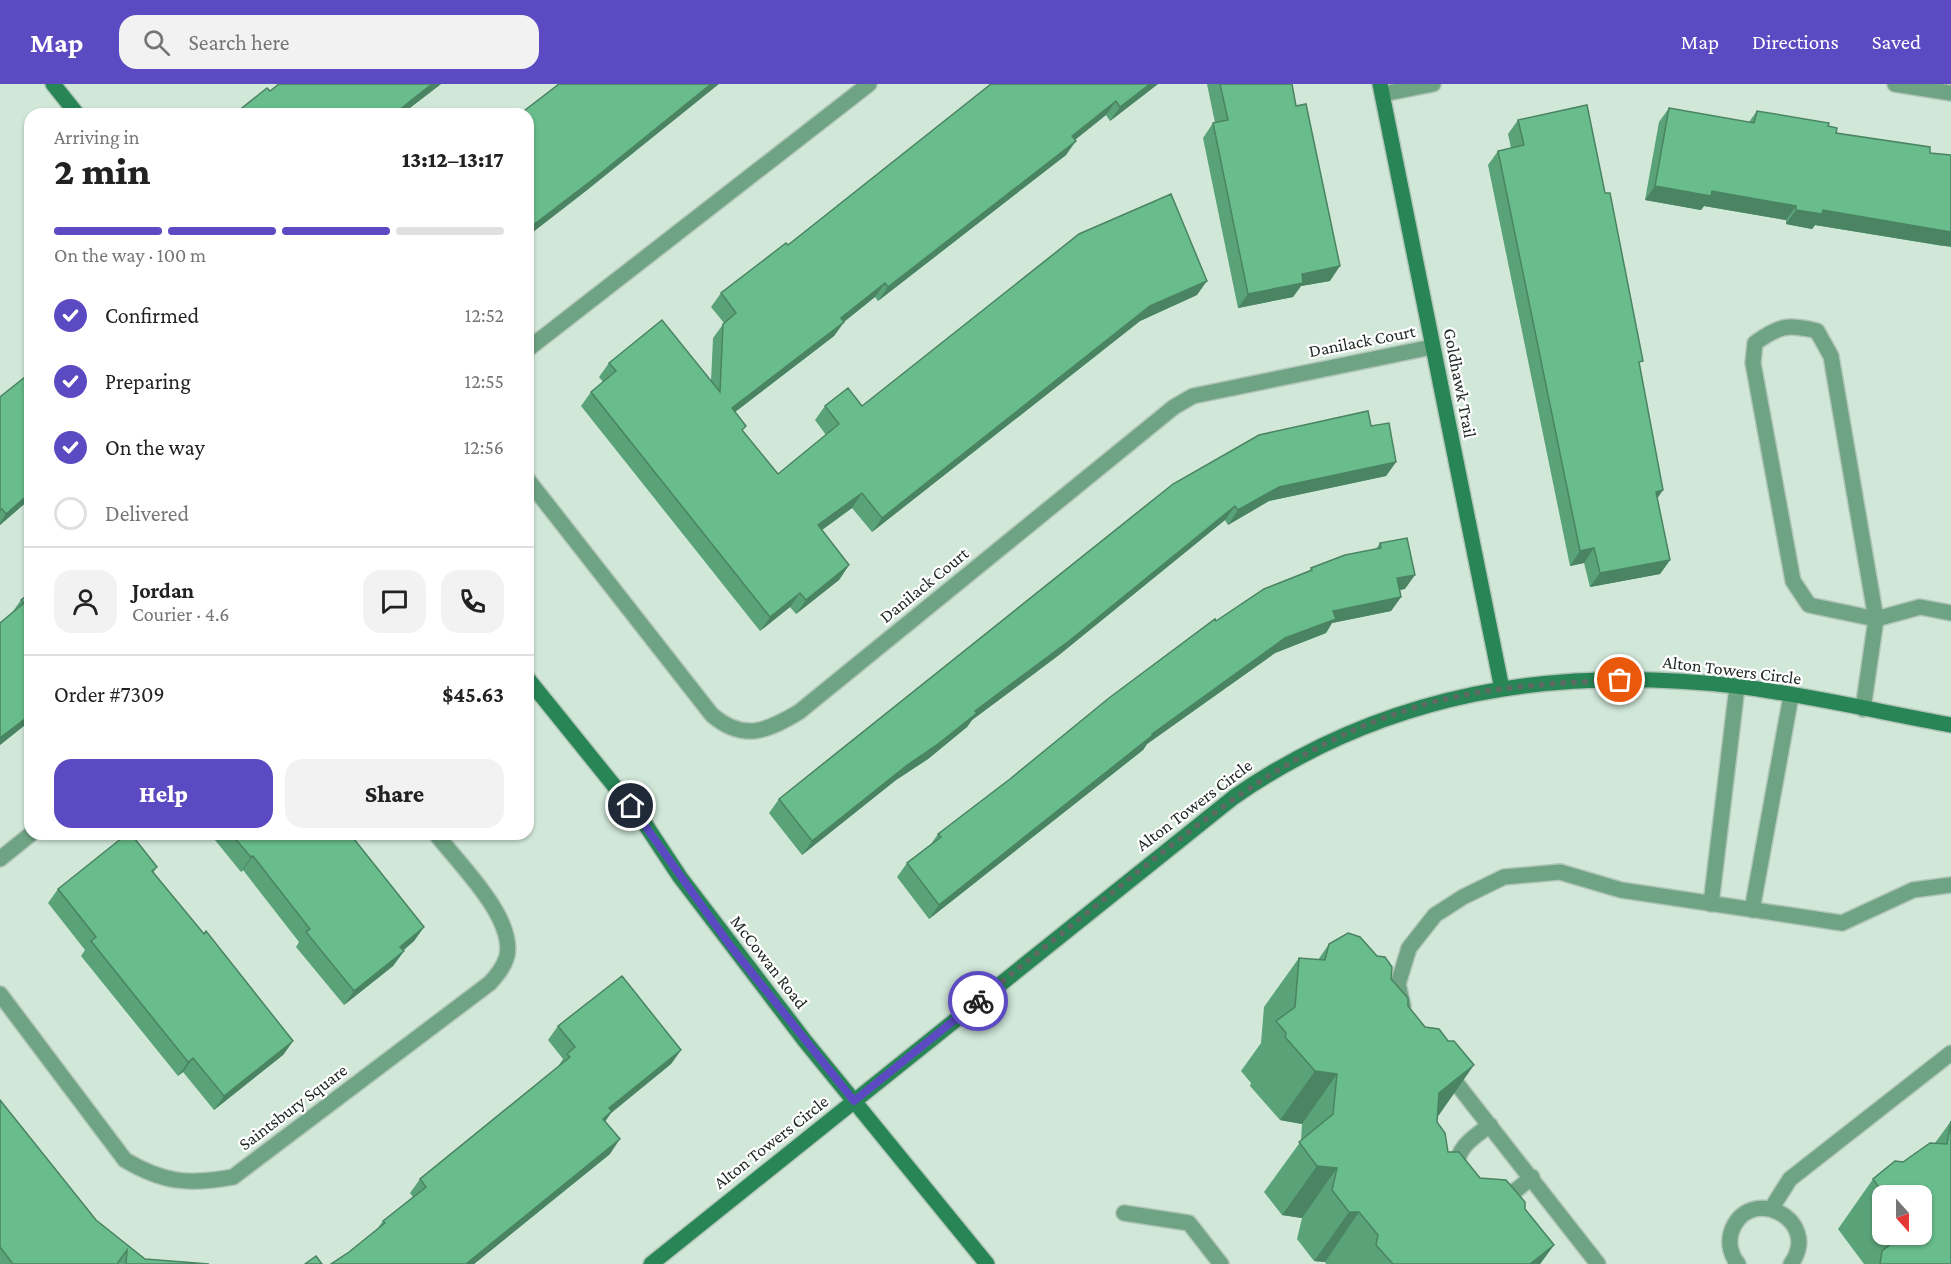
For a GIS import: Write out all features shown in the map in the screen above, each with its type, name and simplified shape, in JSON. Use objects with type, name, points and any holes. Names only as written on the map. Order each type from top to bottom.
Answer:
[{"type":"street","points":[[53,84],[72,108]]},
{"type":"street","points":[[534,344],[869,84]]},
{"type":"street","points":[[1382,89],[1433,84]]},
{"type":"street","points":[[1895,84],[1951,93]]},
{"type":"street","name":"Goldhawk Trail","points":[[1382,89],[1502,689]]},
{"type":"street","points":[[1863,709],[1876,619],[1831,356],[1817,331],[1794,326],[1775,329],[1755,343],[1753,363],[1793,580],[1809,605],[1876,619],[1920,608],[1951,614]]},
{"type":"street","name":"Danilack Court","points":[[534,488],[712,715],[733,729],[755,732],[772,728],[799,712],[1174,407],[1193,396],[1432,347]]},
{"type":"street","name":"Alton Towers Circle","points":[[651,1264],[1153,860],[1265,775],[1318,746],[1431,702],[1502,689],[1620,680],[1737,687],[1951,725]]},
{"type":"street","name":"McCowan Road","points":[[534,686],[645,824],[729,944],[987,1264]]},
{"type":"street","points":[[1711,904],[1737,687]]},
{"type":"street","points":[[1752,910],[1791,696]]},
{"type":"street","points":[[0,859],[24,840]]},
{"type":"street","name":"Saintsbury Square","points":[[0,994],[125,1160],[147,1173],[177,1182],[202,1183],[233,1177],[490,983],[502,968],[507,955],[508,940],[499,915],[441,840]]},
{"type":"street","points":[[1406,1020],[1398,984],[1409,948],[1434,915],[1463,897],[1504,877],[1560,872],[1621,890],[1842,923],[1913,890],[1951,885]]},
{"type":"street","points":[[1772,1209],[1790,1179],[1951,1053]]},
{"type":"street","points":[[1434,1054],[1598,1264]]},
{"type":"street","points":[[1461,1185],[1457,1175],[1459,1153],[1465,1144],[1490,1125]]},
{"type":"street","points":[[1478,1199],[1499,1200],[1532,1177]]},
{"type":"street","points":[[1738,1264],[1731,1250],[1733,1227],[1749,1211],[1772,1209],[1782,1213],[1796,1230],[1797,1252],[1791,1264]]},
{"type":"street","points":[[1124,1213],[1190,1223],[1221,1264]]},
{"type":"building","points":[[279,84],[432,84],[402,108],[242,108],[267,88],[270,91]]},
{"type":"building","points":[[559,84],[711,84],[534,224],[534,108],[528,108]]},
{"type":"building","points":[[991,84],[1150,84],[1120,107],[1116,101],[1072,136],[1076,141],[888,287],[885,283],[841,318],[844,322],[732,408],[746,426],[742,430],[778,474],[839,424],[825,406],[848,388],[862,406],[1079,234],[1171,194],[1207,281],[1150,306],[882,518],[862,493],[818,525],[849,565],[806,600],[800,593],[770,617],[591,392],[616,371],[609,363],[662,320],[720,392],[723,324],[736,313],[721,293],[786,243],[788,245]]},
{"type":"building","points":[[1220,84],[1292,84],[1296,106],[1306,104],[1340,266],[1302,274],[1303,283],[1248,294],[1213,123],[1228,120]]},
{"type":"building","points":[[1587,105],[1605,193],[1610,193],[1643,361],[1639,362],[1663,490],[1656,492],[1670,560],[1600,573],[1594,548],[1580,551],[1498,151],[1524,145],[1518,120]]},
{"type":"building","points":[[1669,108],[1754,123],[1757,111],[1829,123],[1828,126],[1837,128],[1836,133],[1930,147],[1930,153],[1951,155],[1951,232],[1823,210],[1822,214],[1796,210],[1796,206],[1712,191],[1711,196],[1655,186]]},
{"type":"building","points":[[24,378],[24,498],[6,514],[2,509],[0,510],[0,397]]},
{"type":"building","points":[[1368,411],[1371,426],[1389,423],[1396,462],[1279,487],[1238,510],[1235,506],[1069,641],[975,711],[977,713],[812,841],[779,799],[1173,484],[1259,435]]},
{"type":"building","points":[[1407,538],[1415,575],[1397,578],[1401,597],[1333,611],[1336,619],[1285,638],[1152,734],[939,905],[907,863],[941,837],[938,834],[1109,698],[1215,619],[1216,621],[1264,589],[1312,570],[1311,568],[1345,555],[1381,548],[1380,543]]},
{"type":"building","points":[[24,603],[24,720],[0,738],[0,623]]},
{"type":"building","points":[[119,840],[136,840],[157,867],[152,871],[204,934],[206,931],[293,1041],[224,1096],[193,1058],[188,1062],[91,941],[96,937],[58,889]]},
{"type":"building","points":[[236,840],[355,840],[424,927],[400,947],[404,951],[354,991],[306,932],[310,929],[253,856],[251,857]]},
{"type":"building","points":[[1348,933],[1360,937],[1377,956],[1385,957],[1392,967],[1391,979],[1408,998],[1408,1006],[1425,1027],[1439,1029],[1448,1041],[1454,1041],[1474,1065],[1439,1093],[1437,1122],[1445,1133],[1448,1152],[1459,1152],[1480,1178],[1506,1180],[1525,1202],[1525,1209],[1554,1245],[1530,1264],[1393,1264],[1376,1245],[1378,1235],[1359,1212],[1349,1212],[1332,1190],[1337,1168],[1317,1166],[1299,1142],[1333,1114],[1337,1074],[1315,1071],[1285,1037],[1286,1033],[1276,1021],[1295,1007],[1299,958],[1325,960],[1329,944]]},
{"type":"building","points":[[622,976],[681,1050],[609,1108],[612,1111],[603,1119],[620,1139],[466,1264],[331,1264],[385,1223],[383,1221],[426,1187],[420,1179],[570,1057],[567,1054],[575,1047],[558,1026]]},
{"type":"building","points":[[0,1100],[96,1220],[145,1259],[209,1264],[126,1264],[127,1250],[117,1264],[13,1264],[0,1247]]},
{"type":"building","points":[[1951,1121],[1951,1264],[1880,1264],[1882,1251],[1890,1245],[1932,1245],[1932,1185],[1877,1185],[1873,1179],[1895,1161],[1903,1162],[1930,1143],[1947,1144]]},
{"type":"building","points":[[316,1256],[322,1264],[305,1264]]},
{"type":"way so far","points":[[978,1001],[1220,807],[1265,775],[1318,746],[1374,722],[1431,702],[1535,685],[1620,680]]},
{"type":"route","points":[[631,806],[729,944],[854,1101],[978,1001]]}]
